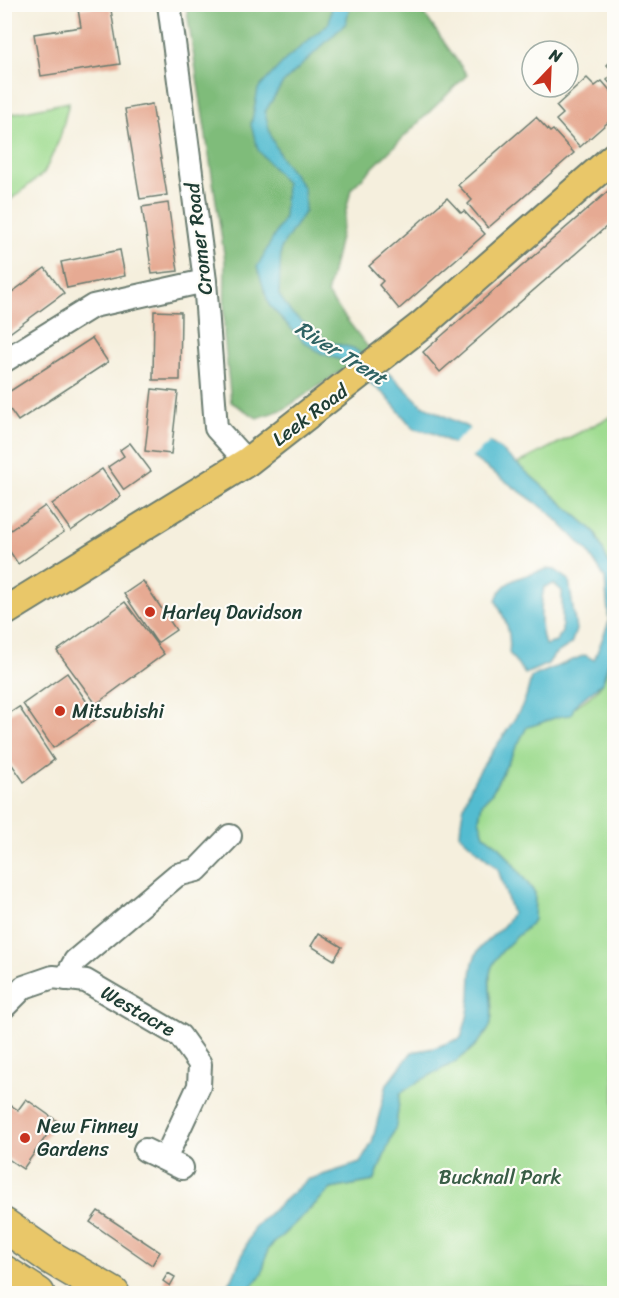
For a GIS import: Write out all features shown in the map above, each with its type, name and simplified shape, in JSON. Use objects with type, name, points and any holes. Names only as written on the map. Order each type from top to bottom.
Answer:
[{"type":"highway","points":[[6,1227],[50,1257],[112,1293]]},
{"type":"highway","points":[[4,1272],[38,1293]]},
{"type":"main road","name":"Leek Road","points":[[4,612],[247,462],[386,355],[615,157]]},
{"type":"main road","points":[[6,1227],[21,1249],[40,1266],[81,1293]]},
{"type":"street","name":"Cromer Road","points":[[169,4],[205,280],[216,428],[247,462]]},
{"type":"street","points":[[4,361],[93,306],[205,280]]},
{"type":"street","points":[[65,979],[75,961],[177,875],[197,870],[230,836]]},
{"type":"street","name":"Westacre","points":[[4,1007],[24,987],[53,977],[86,981],[180,1036],[200,1064],[200,1086],[164,1159]]},
{"type":"green space","points":[[186,5],[418,5],[467,75],[351,189],[327,294],[371,351],[284,409],[257,418],[231,402],[224,335],[225,260]]},
{"type":"green space","points":[[69,102],[60,138],[44,173],[5,204],[5,115]]},
{"type":"green space","points":[[614,415],[614,576],[595,532],[517,464]]},
{"type":"green space","name":"Bucknall Park","points":[[614,640],[614,1293],[245,1294],[262,1274],[268,1249],[331,1189],[374,1181],[396,1126],[400,1094],[455,1062],[476,1045],[490,1026],[492,1019],[491,969],[504,949],[534,920],[535,893],[500,847],[484,835],[479,819],[482,803],[491,794],[527,726],[546,721],[569,710],[598,689],[607,671]]},
{"type":"water","name":"River Trent","points":[[332,5],[350,5],[346,23],[282,84],[265,112],[271,137],[282,159],[304,188],[305,211],[281,248],[279,295],[291,313],[329,342],[353,348],[392,376],[422,405],[467,427],[500,449],[595,532],[614,576],[614,640],[603,682],[575,705],[571,715],[559,716],[527,727],[491,794],[482,803],[479,819],[484,835],[500,847],[535,893],[534,920],[504,949],[491,969],[492,1011],[490,1026],[486,1033],[476,1045],[455,1062],[400,1094],[396,1126],[374,1181],[331,1189],[268,1249],[262,1274],[245,1293],[218,1294],[232,1279],[254,1227],[307,1180],[360,1163],[372,1143],[387,1084],[412,1052],[434,1048],[461,1038],[470,999],[475,957],[512,913],[498,869],[460,835],[467,797],[483,765],[523,704],[531,677],[585,655],[594,660],[609,622],[605,578],[589,553],[549,512],[450,442],[433,433],[414,429],[385,395],[341,360],[321,353],[304,342],[269,305],[257,267],[284,218],[286,183],[258,150],[251,125],[258,89],[284,61],[329,23]]},
{"type":"water","points":[[547,569],[555,570],[569,580],[576,630],[571,644],[554,655],[548,664],[525,674],[509,653],[509,632],[496,601],[503,587],[509,583]],"holes":[[[554,584],[562,591],[562,632],[556,642],[545,645],[541,616],[544,587]]]},
{"type":"pier","points":[[472,427],[492,440],[470,459],[450,446]]},
{"type":"building","points":[[110,4],[120,64],[41,76],[34,34],[81,27],[78,9]]},
{"type":"building","points":[[614,58],[614,73],[607,65]]},
{"type":"building","points":[[614,73],[614,88],[607,80]]},
{"type":"building","points":[[587,78],[595,86],[602,81],[614,95],[614,117],[580,147],[556,120],[563,114],[556,106],[564,99],[580,99],[580,84]]},
{"type":"building","points":[[152,104],[167,195],[140,199],[125,109]]},
{"type":"building","points":[[536,117],[550,132],[553,130],[574,153],[488,228],[468,204],[472,200],[458,185]]},
{"type":"building","points":[[614,186],[614,220],[440,372],[423,352]]},
{"type":"building","points":[[447,198],[461,213],[464,211],[485,234],[399,309],[379,285],[383,281],[369,266]]},
{"type":"building","points":[[168,203],[178,271],[152,274],[142,207]]},
{"type":"building","points":[[120,250],[125,276],[67,288],[61,262]]},
{"type":"building","points":[[45,268],[64,293],[4,337],[4,298]]},
{"type":"building","points":[[154,311],[181,312],[180,380],[153,380]]},
{"type":"building","points":[[92,338],[108,362],[18,421],[4,401],[4,395]]},
{"type":"building","points":[[152,389],[178,392],[171,454],[145,451]]},
{"type":"building","points":[[130,443],[151,471],[124,490],[108,467],[124,456],[120,450]]},
{"type":"building","points":[[102,469],[121,496],[71,531],[52,504]]},
{"type":"building","points":[[45,506],[64,532],[18,564],[5,544],[5,534]]},
{"type":"building","name":"Harley Davidson","points":[[143,581],[176,630],[157,643],[124,594]]},
{"type":"building","points":[[125,602],[164,654],[96,704],[57,651]]},
{"type":"building","name":"Mitsubishi","points":[[67,673],[98,718],[53,748],[23,704]]},
{"type":"building","points":[[19,707],[54,760],[24,782],[4,753],[4,717]]},
{"type":"building","points":[[319,933],[342,947],[334,960],[311,946]]},
{"type":"building","name":"New Finney Gardens","points":[[26,1099],[57,1121],[23,1169],[4,1156],[4,1112],[10,1105],[18,1110]]},
{"type":"building","points":[[98,1211],[160,1252],[152,1265],[90,1222]]},
{"type":"building","points":[[168,1273],[175,1277],[170,1286],[163,1281]]},
{"type":"place","name":"Harley Davidson","points":[[150,612]]},
{"type":"place","name":"Mitsubishi","points":[[60,711]]},
{"type":"place","name":"New Finney Gardens","points":[[25,1138]]}]
